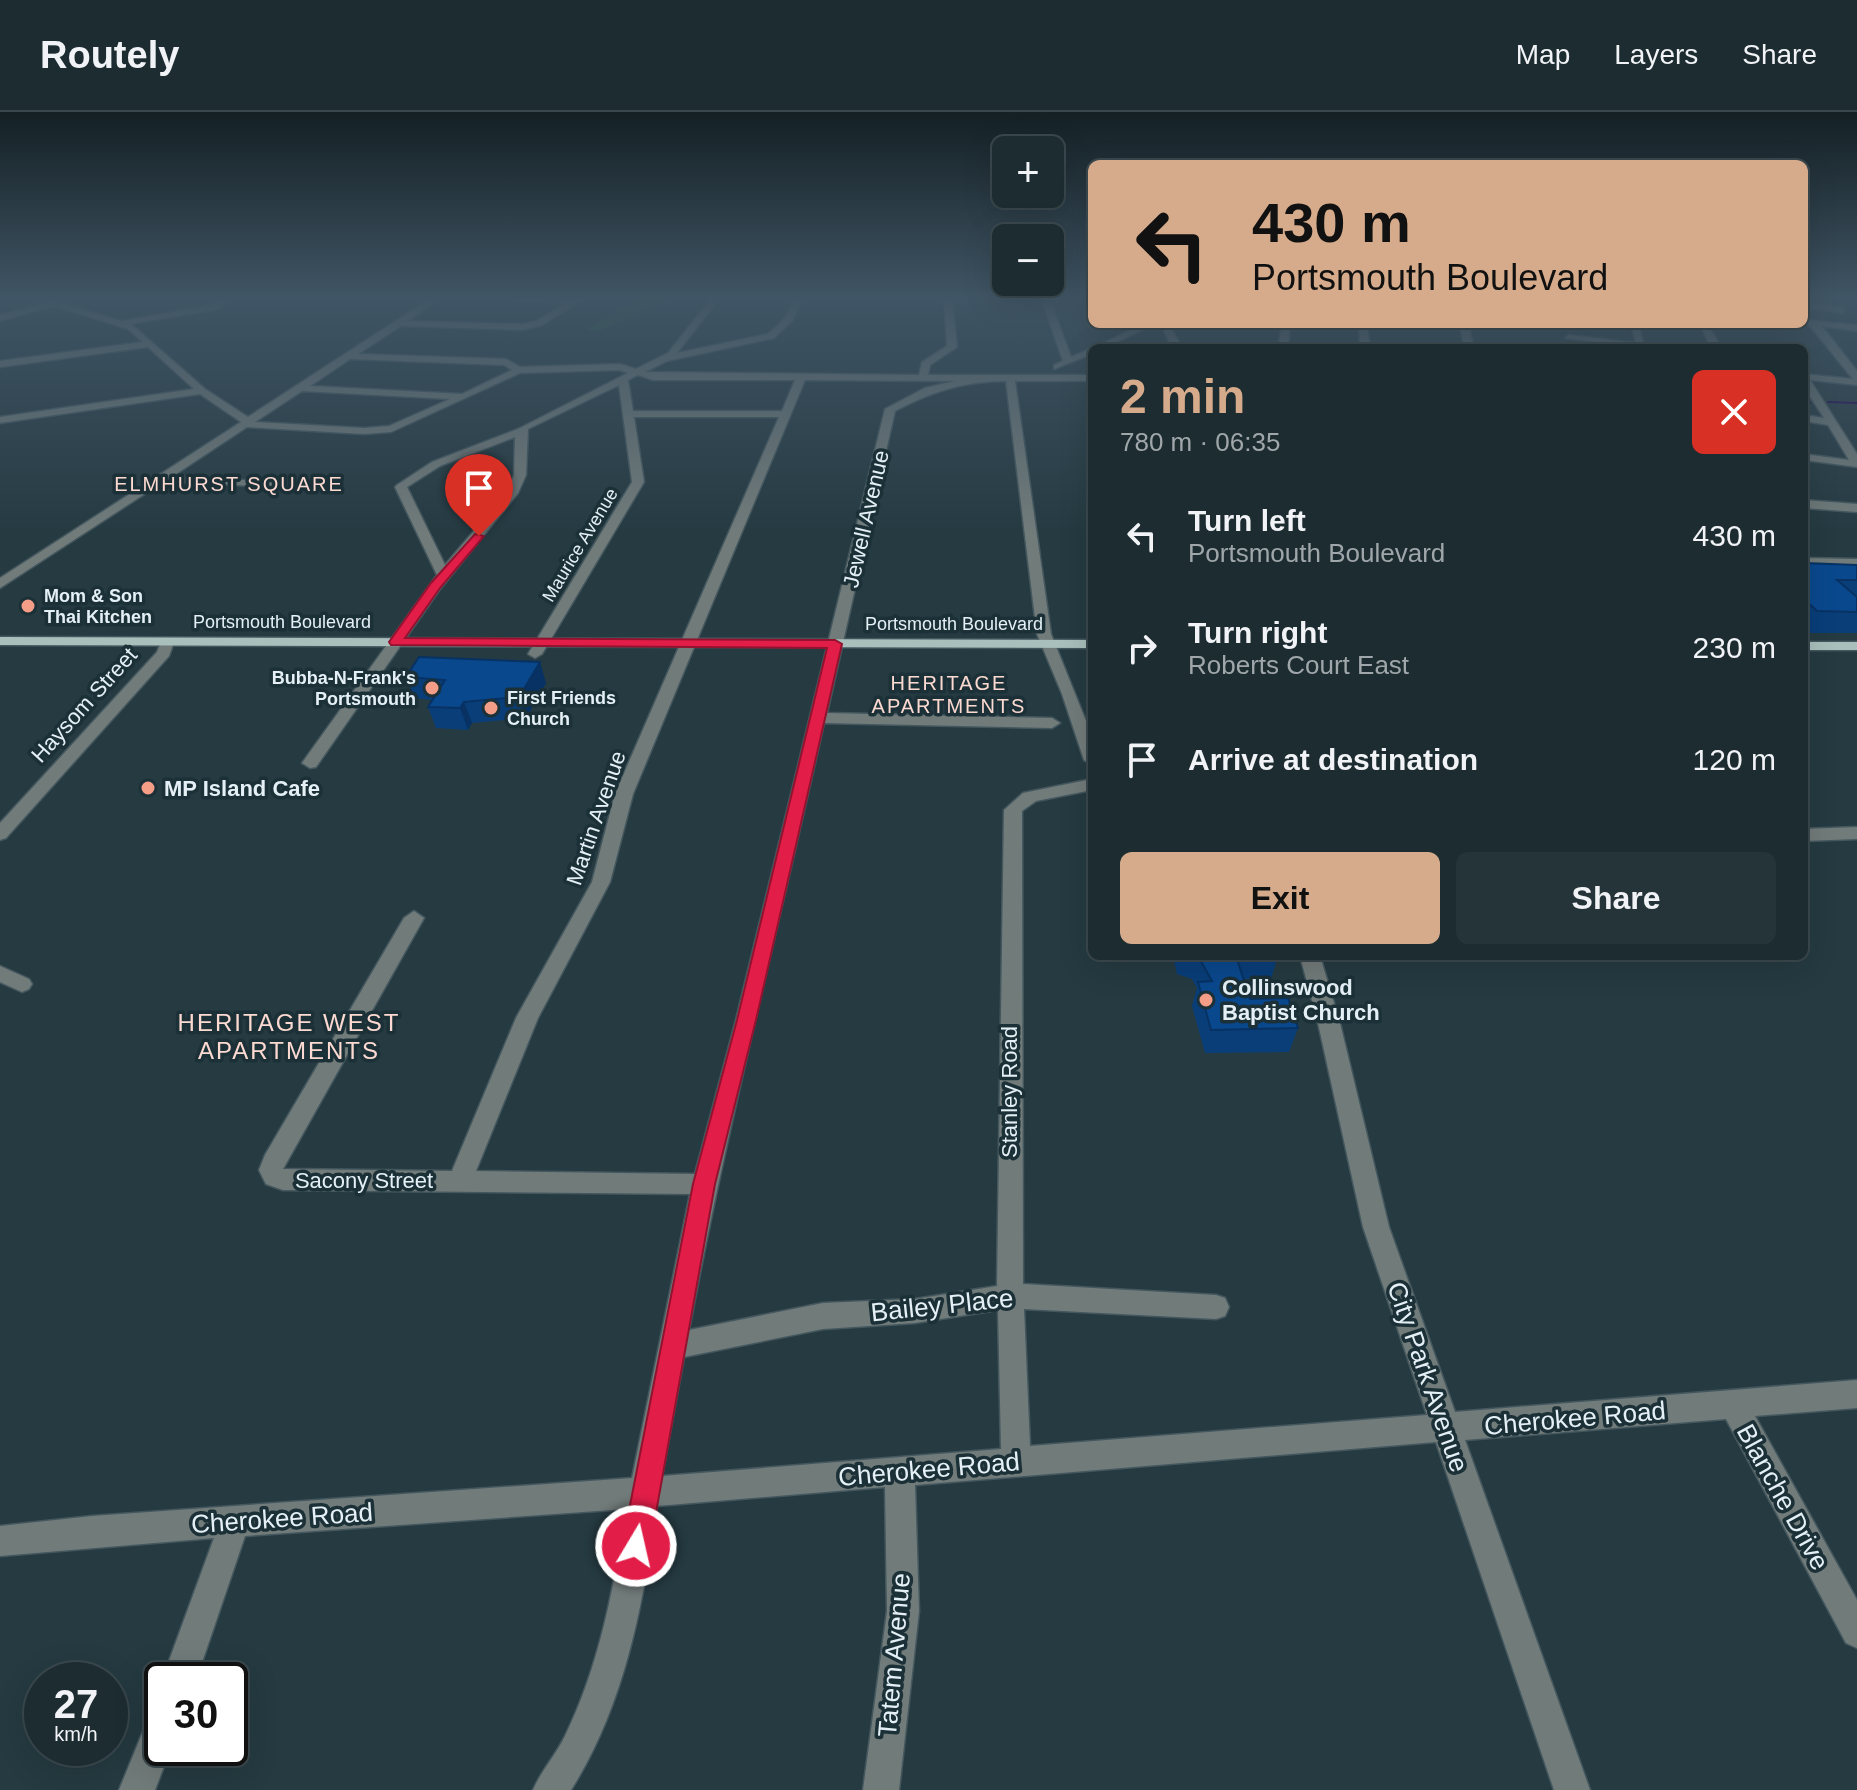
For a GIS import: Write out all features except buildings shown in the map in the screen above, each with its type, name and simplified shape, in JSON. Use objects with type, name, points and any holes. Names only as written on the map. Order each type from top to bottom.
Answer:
[{"type":"main road","name":"Portsmouth Boulevard","points":[[0,641],[166,647],[1052,650],[1088,654]]},
{"type":"main road","name":"Portsmouth Boulevard","points":[[1052,650],[1088,645]]},
{"type":"main road","points":[[1808,646],[1857,646]]},
{"type":"main road","name":"Portsmouth Boulevard","points":[[0,652],[166,647]]},
{"type":"main road","points":[[1808,658],[1857,658]]},
{"type":"street","points":[[185,376],[245,423],[382,430],[401,426],[506,376]]},
{"type":"street","points":[[0,584],[318,376]]},
{"type":"street","points":[[444,576],[401,487],[402,482],[425,468],[521,431],[536,418],[630,376]]},
{"type":"street","points":[[650,376],[1088,378]]},
{"type":"street","points":[[1032,378],[1036,376]]},
{"type":"street","name":"Martin Avenue","points":[[460,1180],[527,1018],[601,882],[624,794],[801,378]]},
{"type":"street","name":"Jewell Avenue","points":[[551,1790],[577,1749],[610,1665],[628,1600],[644,1492],[704,1184],[747,1020],[899,378]]},
{"type":"street","points":[[890,409],[928,390],[977,378]]},
{"type":"street","points":[[1010,378],[1044,634],[1088,749]]},
{"type":"street","points":[[1808,378],[1857,380]]},
{"type":"street","name":"Maurice Avenue","points":[[539,648],[638,482],[623,379]]},
{"type":"street","points":[[1808,384],[1857,463]]},
{"type":"street","points":[[300,388],[466,397]]},
{"type":"street","points":[[0,420],[202,391]]},
{"type":"street","points":[[630,414],[786,414]]},
{"type":"street","points":[[1808,419],[1832,423]]},
{"type":"street","points":[[310,763],[390,648],[518,484],[521,431]]},
{"type":"street","points":[[1808,457],[1857,463]]},
{"type":"street","points":[[162,479],[276,485]]},
{"type":"street","points":[[1808,504],[1857,508]]},
{"type":"street","points":[[1808,562],[1857,563]]},
{"type":"street","name":"Haysom Street","points":[[0,834],[166,647]]},
{"type":"street","points":[[818,718],[1052,723]]},
{"type":"street","name":"Stanley Road","points":[[1016,1461],[1010,1296],[1009,1054],[1013,810],[1026,797],[1088,786]]},
{"type":"street","points":[[1808,835],[1857,833]]},
{"type":"street","name":"Sacony Street","points":[[414,918],[271,1170],[275,1177],[283,1180],[704,1184]]},
{"type":"street","name":"City Park Avenue","points":[[1311,960],[1329,1023],[1376,1227],[1572,1790]]},
{"type":"street","points":[[0,973],[22,984]]},
{"type":"street","name":"Bailey Place","points":[[671,1347],[732,1332],[823,1316],[915,1311],[1010,1296],[1216,1307]]},
{"type":"street","name":"Cherokee Road","points":[[0,1541],[1446,1429],[1857,1394]]},
{"type":"street","name":"Blanche Drive","points":[[1733,1404],[1857,1632]]},
{"type":"street","name":"Tatem Avenue","points":[[881,1790],[903,1611],[900,1471]]},
{"type":"street","points":[[185,1662],[235,1521]]},
{"type":"street","points":[[137,1790],[146,1766]]},
{"type":"waterway","points":[[1828,402],[1857,403]]},
{"type":"place","name":"Mom & Son Thai Kitchen","points":[[28,606]]},
{"type":"place","name":"Bubba-N-Frank's Portsmouth","points":[[432,688]]},
{"type":"place","name":"First Friends Church","points":[[491,708]]},
{"type":"place","name":"MP Island Cafe","points":[[148,788]]},
{"type":"place","name":"Collinswood Baptist Church","points":[[1206,1000]]},
{"type":"district","name":"ELMHURST SQUARE","points":[[229,484]]},
{"type":"district","name":"HERITAGE APARTMENTS","points":[[949,694]]},
{"type":"district","name":"HERITAGE WEST APARTMENTS","points":[[289,1036]]},
{"type":"route","points":[[479,536],[435,586],[395,642],[835,644],[747,1020],[704,1184],[636,1546]]}]
